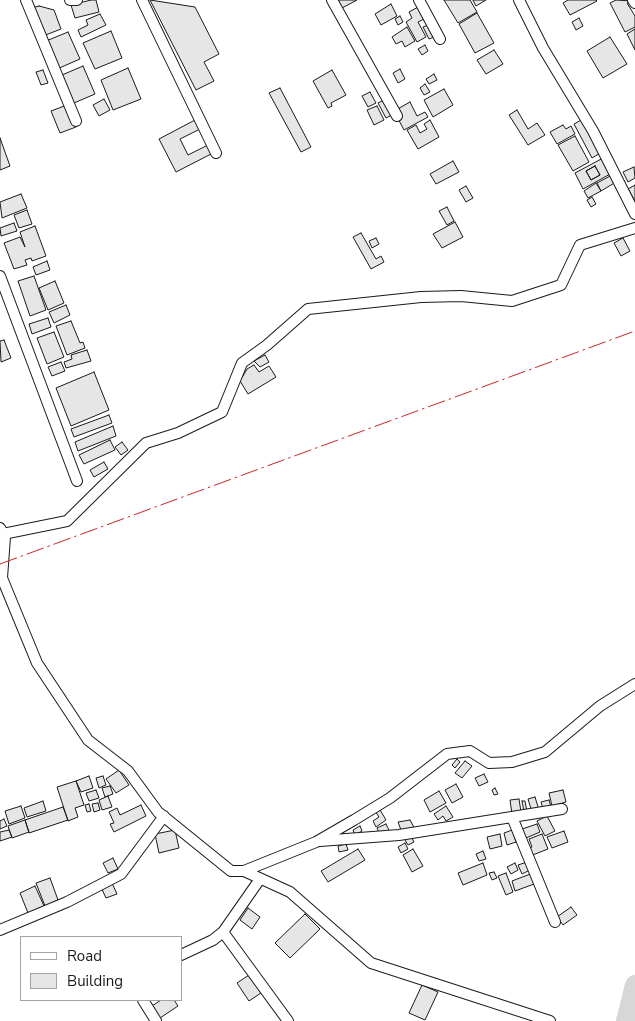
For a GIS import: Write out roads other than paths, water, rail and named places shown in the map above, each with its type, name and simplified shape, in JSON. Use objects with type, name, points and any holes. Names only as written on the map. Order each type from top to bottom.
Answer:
[{"type":"street","points":[[26,0],[76,121]]},
{"type":"street","points":[[70,0],[77,0]]},
{"type":"street","points":[[142,0],[216,153]]},
{"type":"street","points":[[332,0],[397,116]]},
{"type":"street","points":[[419,0],[440,39]]},
{"type":"street","points":[[519,0],[543,48],[593,131],[635,214]]},
{"type":"street","points":[[635,228],[580,245],[562,285],[512,301],[461,296],[421,296],[308,309],[267,345],[242,362],[222,412],[178,433],[146,443],[67,522],[1,531],[4,538],[2,578],[37,663],[88,740],[128,771],[164,816],[232,871],[244,871],[316,842],[390,798],[447,754],[470,751],[489,763],[512,762],[545,752],[600,706],[635,684]]},
{"type":"street","points":[[0,276],[77,481]]},
{"type":"street","points":[[316,842],[399,835],[562,809]]},
{"type":"street","points":[[0,930],[66,902],[121,874],[164,816]]},
{"type":"street","points":[[512,817],[555,922]]},
{"type":"street","points":[[244,871],[290,892],[371,963],[550,1021]]},
{"type":"street","points":[[182,955],[213,940],[223,932],[260,879]]},
{"type":"street","points":[[223,932],[288,1021]]},
{"type":"street","points":[[144,1001],[156,1021]]},
{"type":"waterway","points":[[626,1021],[635,985]]}]
